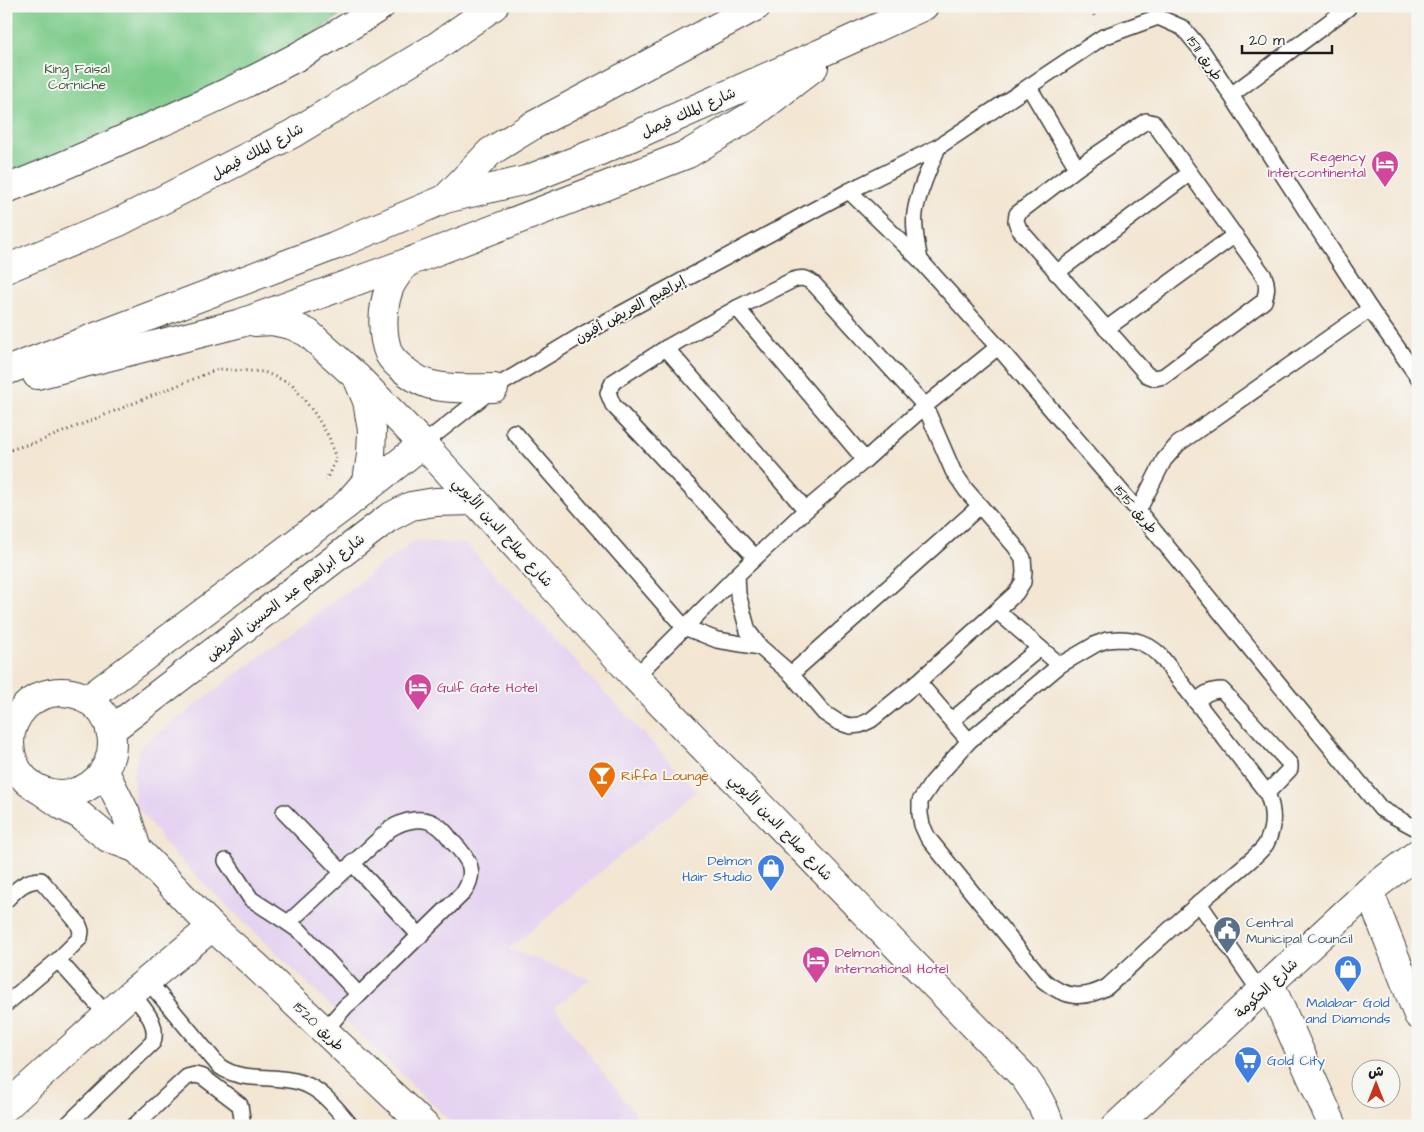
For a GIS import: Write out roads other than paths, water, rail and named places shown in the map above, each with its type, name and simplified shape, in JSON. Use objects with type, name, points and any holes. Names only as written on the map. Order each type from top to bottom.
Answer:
[{"type":"main road","points":[[6,189],[63,167],[232,91],[280,67],[381,6]]},
{"type":"main road","name":"شارع الملك فيصل","points":[[6,269],[119,222],[292,134],[437,46],[494,6]]},
{"type":"main road","name":"شارع الملك فيصل","points":[[445,200],[490,152],[524,131],[757,6]]},
{"type":"main road","name":"شارع الملك فيصل","points":[[6,371],[334,246],[445,200],[526,180],[600,151],[848,42],[924,6]]},
{"type":"main road","points":[[6,383],[241,323],[406,263],[688,154],[751,116],[848,42]]},
{"type":"main road","points":[[406,263],[389,288],[384,312],[384,336],[390,355],[409,375],[428,384],[494,388]]},
{"type":"main road","name":"شارع صلاح الدين الأيوبي","points":[[241,323],[272,321],[291,325],[308,333],[358,378],[423,444],[634,676],[1024,1077],[1037,1095],[1050,1126]]},
{"type":"main road","points":[[346,505],[367,481],[371,455],[372,430],[369,411],[358,378]]},
{"type":"main road","points":[[88,700],[346,505],[423,444]]},
{"type":"main road","name":"شارع ابراهيم عبد الحسين العريض","points":[[110,731],[388,518],[411,506],[435,502],[474,501]]},
{"type":"main road","points":[[60,692],[74,694],[88,700],[98,708],[110,731],[112,745],[110,758],[104,770],[95,781],[82,789],[54,794],[40,790],[29,783],[20,773],[13,762],[8,737],[14,722],[22,710],[33,701],[46,695],[60,692]]},
{"type":"main road","name":"طريق 1520","points":[[104,770],[126,814],[137,850]]},
{"type":"main road","name":"طريق 1520","points":[[40,790],[80,815],[108,838],[137,850],[212,927],[255,965],[424,1126]]},
{"type":"main road","name":"شارع الحكومة","points":[[1116,1126],[1369,891],[1418,853]]},
{"type":"main road","points":[[1369,891],[1418,1015]]},
{"type":"main road","points":[[6,1107],[140,987],[212,927]]},
{"type":"main road","points":[[1266,988],[1332,1126]]},
{"type":"lane","points":[[1231,95],[1348,8]]},
{"type":"lane","name":"طريق 1511","points":[[848,191],[938,147],[1103,38],[1158,17],[1184,28],[1203,52],[1370,309],[1418,377]]},
{"type":"lane","points":[[1029,87],[1077,168]]},
{"type":"lane","points":[[1146,121],[1154,123],[1267,282],[1268,289],[1264,301],[1164,376],[1155,378],[1147,376],[1056,273],[1019,229],[1016,221],[1017,214],[1077,168],[1146,121]]},
{"type":"lane","points":[[920,260],[915,214],[921,190],[938,147]]},
{"type":"lane","points":[[1056,273],[1190,173]]},
{"type":"lane","name":"طريق 1515","points":[[848,191],[920,260],[998,346],[1138,510],[1381,809],[1418,827]]},
{"type":"lane","name":"إبراهيم العريض أفيون","points":[[423,444],[494,388],[587,332],[848,191]]},
{"type":"lane","points":[[1106,329],[1235,235]]},
{"type":"lane","points":[[737,575],[738,594],[748,631],[760,647],[791,674],[824,713],[838,722],[850,726],[860,725],[872,720],[918,682],[1016,593],[1022,582],[1024,571],[1022,558],[1014,545],[966,490],[953,471],[924,406],[808,279],[800,278],[793,280],[737,308],[666,348],[613,382],[608,393],[609,400],[756,557]]},
{"type":"lane","points":[[737,308],[865,460]]},
{"type":"lane","points":[[1138,510],[1164,460],[1178,444],[1370,309]]},
{"type":"lane","points":[[634,676],[806,510],[865,460],[924,406],[998,346]]},
{"type":"lane","points":[[666,348],[806,510]]},
{"type":"lane","points":[[514,432],[684,627],[717,640],[760,647]]},
{"type":"lane","points":[[791,674],[980,506]]},
{"type":"lane","points":[[997,611],[1060,664]]},
{"type":"lane","points":[[1133,639],[1147,644],[1159,654],[1196,702],[1267,793],[1272,805],[1273,818],[1272,831],[1265,847],[1199,903],[1107,987],[1094,994],[1081,996],[1055,990],[1044,981],[928,838],[922,825],[920,814],[920,801],[924,792],[969,741],[1060,664],[1107,640],[1133,639]]},
{"type":"lane","points":[[952,720],[1040,648]]},
{"type":"lane","points":[[918,682],[969,741]]},
{"type":"lane","points":[[1196,702],[1207,692],[1222,690],[1290,764],[1290,769],[1267,793]]},
{"type":"lane","points":[[284,812],[420,936]]},
{"type":"lane","points":[[288,923],[390,829],[408,821],[419,820],[438,826],[469,860],[471,877],[464,892],[346,1006],[324,1031]]},
{"type":"lane","points":[[226,862],[251,899],[300,932],[359,994]]},
{"type":"lane","points":[[6,900],[22,885],[31,880],[41,880],[78,923],[81,931],[80,938],[58,960],[6,1004]]},
{"type":"lane","points":[[1199,903],[1266,988]]},
{"type":"lane","points":[[58,960],[107,1016]]},
{"type":"lane","points":[[66,1126],[153,1042],[156,1033],[154,1024],[140,987]]},
{"type":"lane","points":[[140,987],[224,1070],[242,1077],[277,1078],[303,1083],[328,1099],[351,1126]]},
{"type":"lane","points":[[134,1126],[187,1077],[195,1075],[202,1077],[240,1105],[242,1119],[240,1126]]},
{"type":"place","name":"Regency Intercontinental","points":[[1385,188]]},
{"type":"place","name":"Gulf Gate Hotel","points":[[418,711]]},
{"type":"place","name":"Riffa Lounge","points":[[602,799]]},
{"type":"place","name":"Delmon Hair Studio","points":[[771,892]]},
{"type":"place","name":"Central Municipal Council","points":[[1227,954]]},
{"type":"place","name":"Delmon International Hotel","points":[[816,984]]},
{"type":"place","name":"Malabar Gold and Diamonds","points":[[1348,993]]},
{"type":"place","name":"Gold City","points":[[1248,1084]]},
{"type":"park label","name":"King Faisal Corniche","points":[[77,76]]}]
